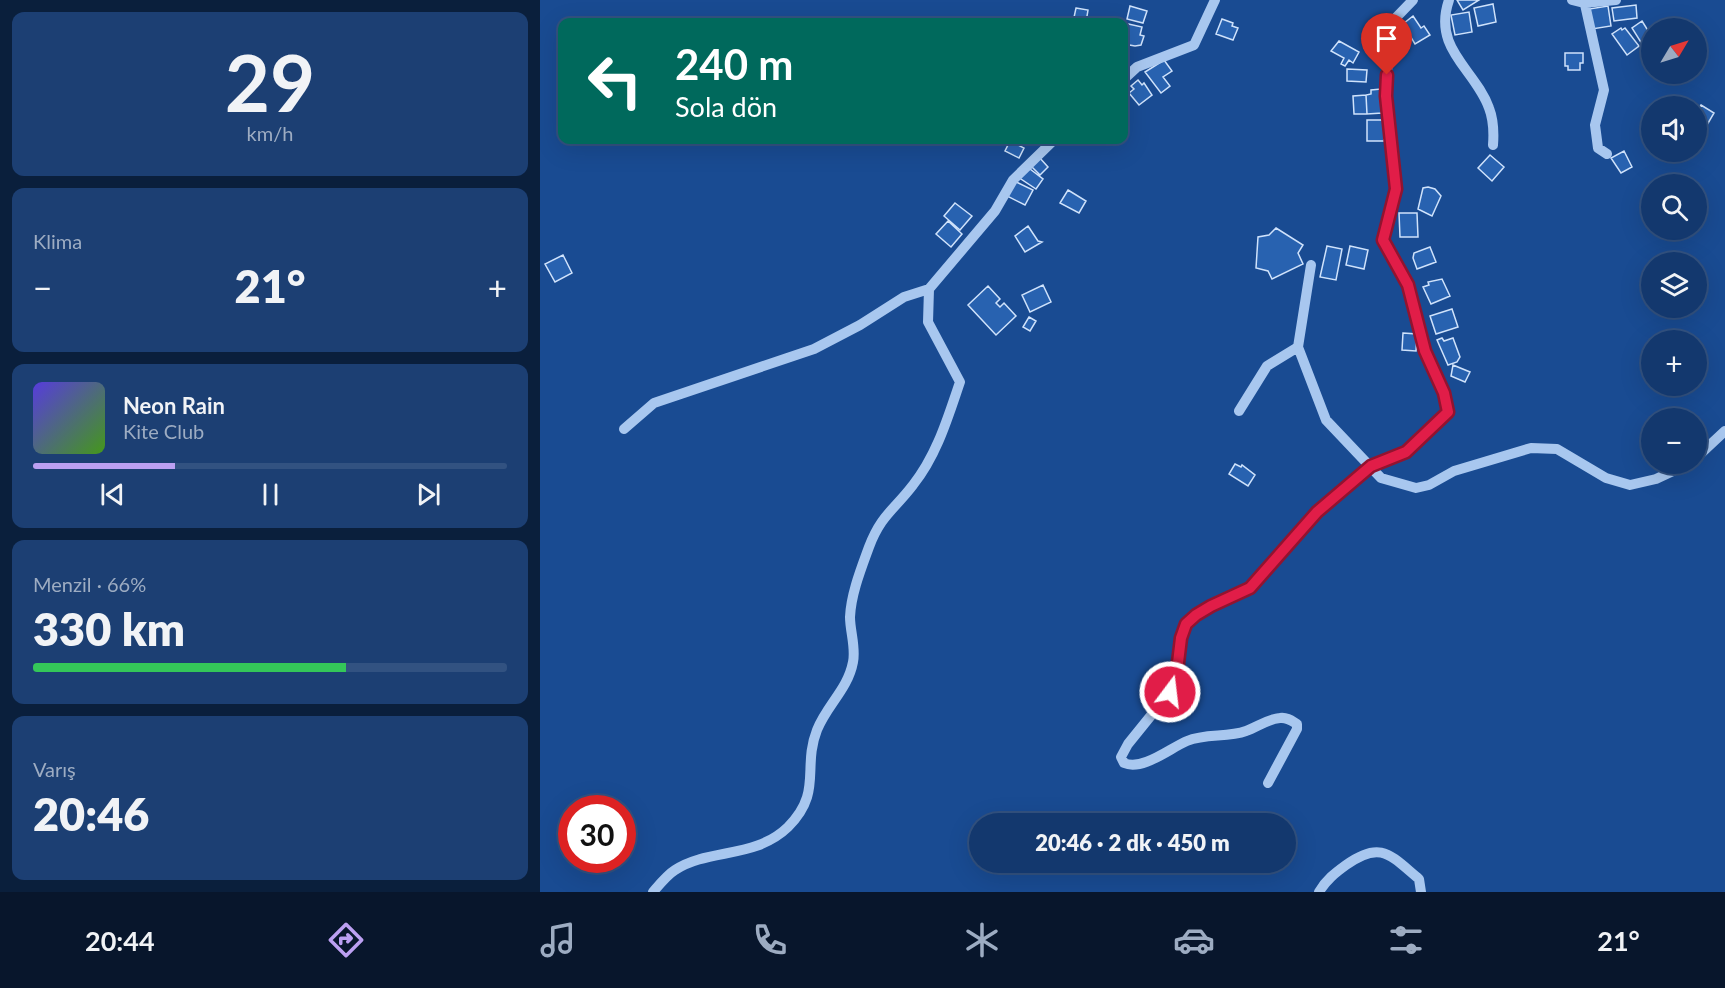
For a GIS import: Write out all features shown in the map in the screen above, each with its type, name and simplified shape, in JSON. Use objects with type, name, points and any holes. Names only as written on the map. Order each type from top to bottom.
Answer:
[{"type":"street","points":[[1128,75],[1137,67],[1194,45],[1215,0]]},
{"type":"street","points":[[1268,783],[1297,729],[1297,724],[1284,717],[1270,719],[1229,736],[1205,736],[1189,740],[1148,761],[1129,765],[1124,763],[1121,757],[1128,744],[1170,692],[1177,671],[1181,638],[1186,624],[1211,606],[1250,588],[1317,512],[1371,466],[1406,452],[1448,412],[1444,393],[1425,351],[1408,285],[1383,240],[1396,189],[1386,96],[1388,54],[1386,28],[1413,0]]},
{"type":"street","points":[[1449,0],[1445,11],[1447,39],[1456,59],[1489,106],[1494,127],[1492,145]]},
{"type":"street","points":[[1572,0],[1584,2],[1616,0]]},
{"type":"street","points":[[1584,2],[1604,90],[1595,125],[1598,148],[1607,154]]},
{"type":"street","points":[[624,429],[654,403],[814,349],[860,325],[904,297],[929,289],[995,211],[1013,180],[1050,144]]},
{"type":"street","points":[[1311,265],[1298,347],[1326,420],[1381,478],[1416,488],[1454,471],[1531,448],[1557,449],[1606,478],[1630,485],[1667,474]]},
{"type":"street","points":[[652,892],[674,870],[692,861],[740,852],[759,845],[787,828],[805,806],[809,795],[812,749],[817,730],[842,691],[854,661],[851,604],[869,548],[877,528],[888,512],[913,486],[924,470],[944,429],[960,382],[928,322],[929,289]]},
{"type":"street","points":[[1239,411],[1267,366],[1298,347]]},
{"type":"street","points":[[1707,448],[1725,431]]},
{"type":"street","points":[[1319,892],[1331,876],[1358,856],[1378,851],[1392,857],[1419,879],[1421,892]]},
{"type":"building","points":[[1457,0],[1479,0],[1463,10]]},
{"type":"building","points":[[1493,4],[1496,22],[1478,26],[1474,8]]},
{"type":"building","points":[[1636,5],[1637,18],[1614,21],[1612,8]]},
{"type":"building","points":[[1130,6],[1147,11],[1143,23],[1127,18]]},
{"type":"building","points":[[1608,6],[1611,26],[1592,29],[1589,9]]},
{"type":"building","points":[[1076,8],[1088,10],[1087,18],[1074,18]]},
{"type":"building","points":[[1469,12],[1472,32],[1455,35],[1451,15]]},
{"type":"building","points":[[1413,16],[1421,28],[1424,26],[1430,35],[1415,44],[1403,24]]},
{"type":"building","points":[[1222,19],[1233,23],[1232,26],[1238,28],[1233,40],[1216,34]]},
{"type":"building","points":[[1641,22],[1641,42],[1632,28]]},
{"type":"building","points":[[1128,24],[1142,27],[1140,35],[1144,36],[1141,45],[1128,45]]},
{"type":"building","points":[[1398,24],[1405,36],[1396,41],[1390,30]]},
{"type":"building","points":[[1621,28],[1622,30],[1625,28],[1639,46],[1627,55],[1612,34]]},
{"type":"building","points":[[1339,41],[1359,52],[1353,63],[1349,60],[1345,66],[1341,64],[1344,58],[1331,51]]},
{"type":"building","points":[[1565,53],[1583,53],[1580,70],[1568,70],[1568,66],[1565,66]]},
{"type":"building","points":[[1164,60],[1172,71],[1163,77],[1170,86],[1161,93],[1145,72]]},
{"type":"building","points":[[1347,69],[1367,70],[1366,82],[1347,81]]},
{"type":"building","points":[[1138,80],[1142,85],[1144,83],[1152,95],[1139,105],[1129,93],[1134,89],[1131,86]]},
{"type":"building","points":[[1381,89],[1382,113],[1367,114],[1366,95],[1371,94],[1371,90]]},
{"type":"building","points":[[1366,95],[1367,114],[1354,114],[1353,96]]},
{"type":"building","points":[[1707,109],[1714,113],[1707,125]]},
{"type":"building","points":[[1367,120],[1384,120],[1384,141],[1367,141]]},
{"type":"building","points":[[1008,144],[1016,144],[1024,148],[1019,158],[1005,151]]},
{"type":"building","points":[[1624,151],[1632,167],[1621,173],[1611,158]]},
{"type":"building","points":[[1490,155],[1504,167],[1492,181],[1478,168]]},
{"type":"building","points":[[1039,157],[1048,167],[1040,175],[1030,165]]},
{"type":"building","points":[[1030,169],[1043,179],[1036,189],[1018,177]]},
{"type":"building","points":[[1014,181],[1033,190],[1025,205],[1007,196]]},
{"type":"building","points":[[1423,188],[1435,189],[1441,196],[1432,216],[1418,209]]},
{"type":"building","points":[[1068,190],[1086,201],[1079,213],[1060,203]]},
{"type":"building","points":[[955,203],[972,216],[960,230],[944,216]]},
{"type":"building","points":[[1399,213],[1417,213],[1418,237],[1400,237]]},
{"type":"building","points":[[948,221],[962,234],[951,247],[936,234]]},
{"type":"building","points":[[1028,226],[1038,241],[1042,242],[1025,252],[1015,236]]},
{"type":"building","points":[[1276,228],[1303,245],[1298,253],[1303,264],[1272,279],[1268,271],[1256,268],[1258,237],[1269,235]]},
{"type":"building","points":[[1327,246],[1342,249],[1336,280],[1320,277]]},
{"type":"building","points":[[1350,246],[1368,250],[1364,269],[1346,265]]},
{"type":"building","points":[[1430,247],[1436,262],[1417,269],[1413,258],[1414,253]]},
{"type":"building","points":[[563,255],[572,273],[555,282],[545,264]]},
{"type":"building","points":[[1442,279],[1450,296],[1431,304],[1423,287],[1429,285],[1428,282]]},
{"type":"building","points":[[1043,285],[1051,302],[1030,312],[1022,295]]},
{"type":"building","points":[[988,286],[1000,299],[996,303],[1000,307],[1004,303],[1016,316],[996,335],[968,305]]},
{"type":"building","points":[[1452,309],[1458,327],[1436,334],[1430,316]]},
{"type":"building","points":[[1029,317],[1036,321],[1030,331],[1023,327]]},
{"type":"building","points":[[1403,333],[1417,334],[1416,351],[1402,350]]},
{"type":"building","points":[[1442,338],[1444,341],[1453,338],[1460,357],[1457,362],[1448,365],[1437,340]]},
{"type":"building","points":[[1453,365],[1470,372],[1465,382],[1451,376]]},
{"type":"building","points":[[1235,464],[1241,467],[1242,465],[1255,475],[1248,486],[1229,474]]},
{"type":"route","points":[[1170,692],[1177,671],[1181,638],[1186,624],[1211,606],[1250,588],[1317,512],[1371,466],[1406,452],[1448,412],[1444,393],[1425,351],[1408,285],[1383,240],[1396,189],[1386,96],[1387,75]]}]
